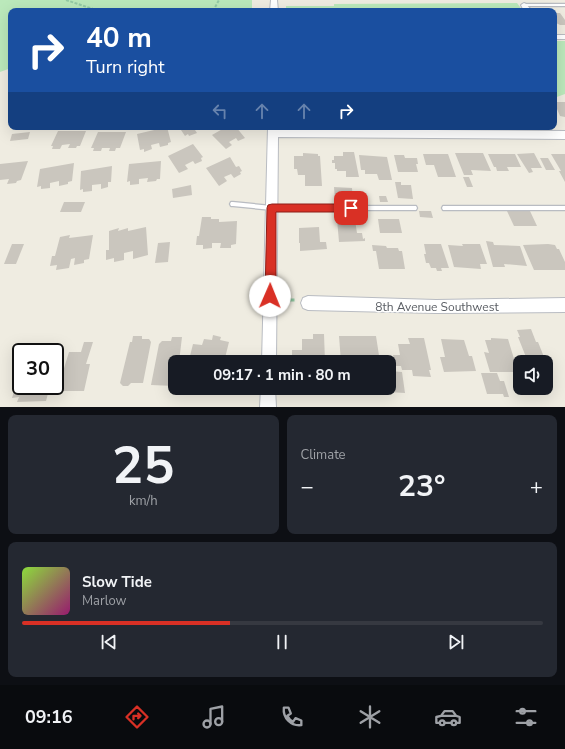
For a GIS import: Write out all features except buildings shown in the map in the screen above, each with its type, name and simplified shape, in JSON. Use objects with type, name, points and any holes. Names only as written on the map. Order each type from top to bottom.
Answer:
[{"type":"street","points":[[269,355],[273,130],[565,135]]},
{"type":"street","name":"8th Avenue Southwest","points":[[305,302],[376,307],[487,308],[565,305]]},
{"type":"street","points":[[268,395],[268,407]]},
{"type":"lane","points":[[526,8],[565,5]]},
{"type":"lane","points":[[233,204],[272,208],[414,208]]},
{"type":"lane","points":[[445,208],[565,208]]},
{"type":"path","points":[[66,0],[90,8]]},
{"type":"path","points":[[277,300],[305,302]]},
{"type":"green space","points":[[0,0],[252,0],[252,8],[8,8],[8,69],[0,72]]},
{"type":"green space","points":[[517,3],[521,8],[286,8],[286,6],[334,6],[334,4]]},
{"type":"green space","points":[[557,41],[565,41],[565,94],[557,97]]},
{"type":"route","points":[[270,296],[272,208],[351,208]]}]
